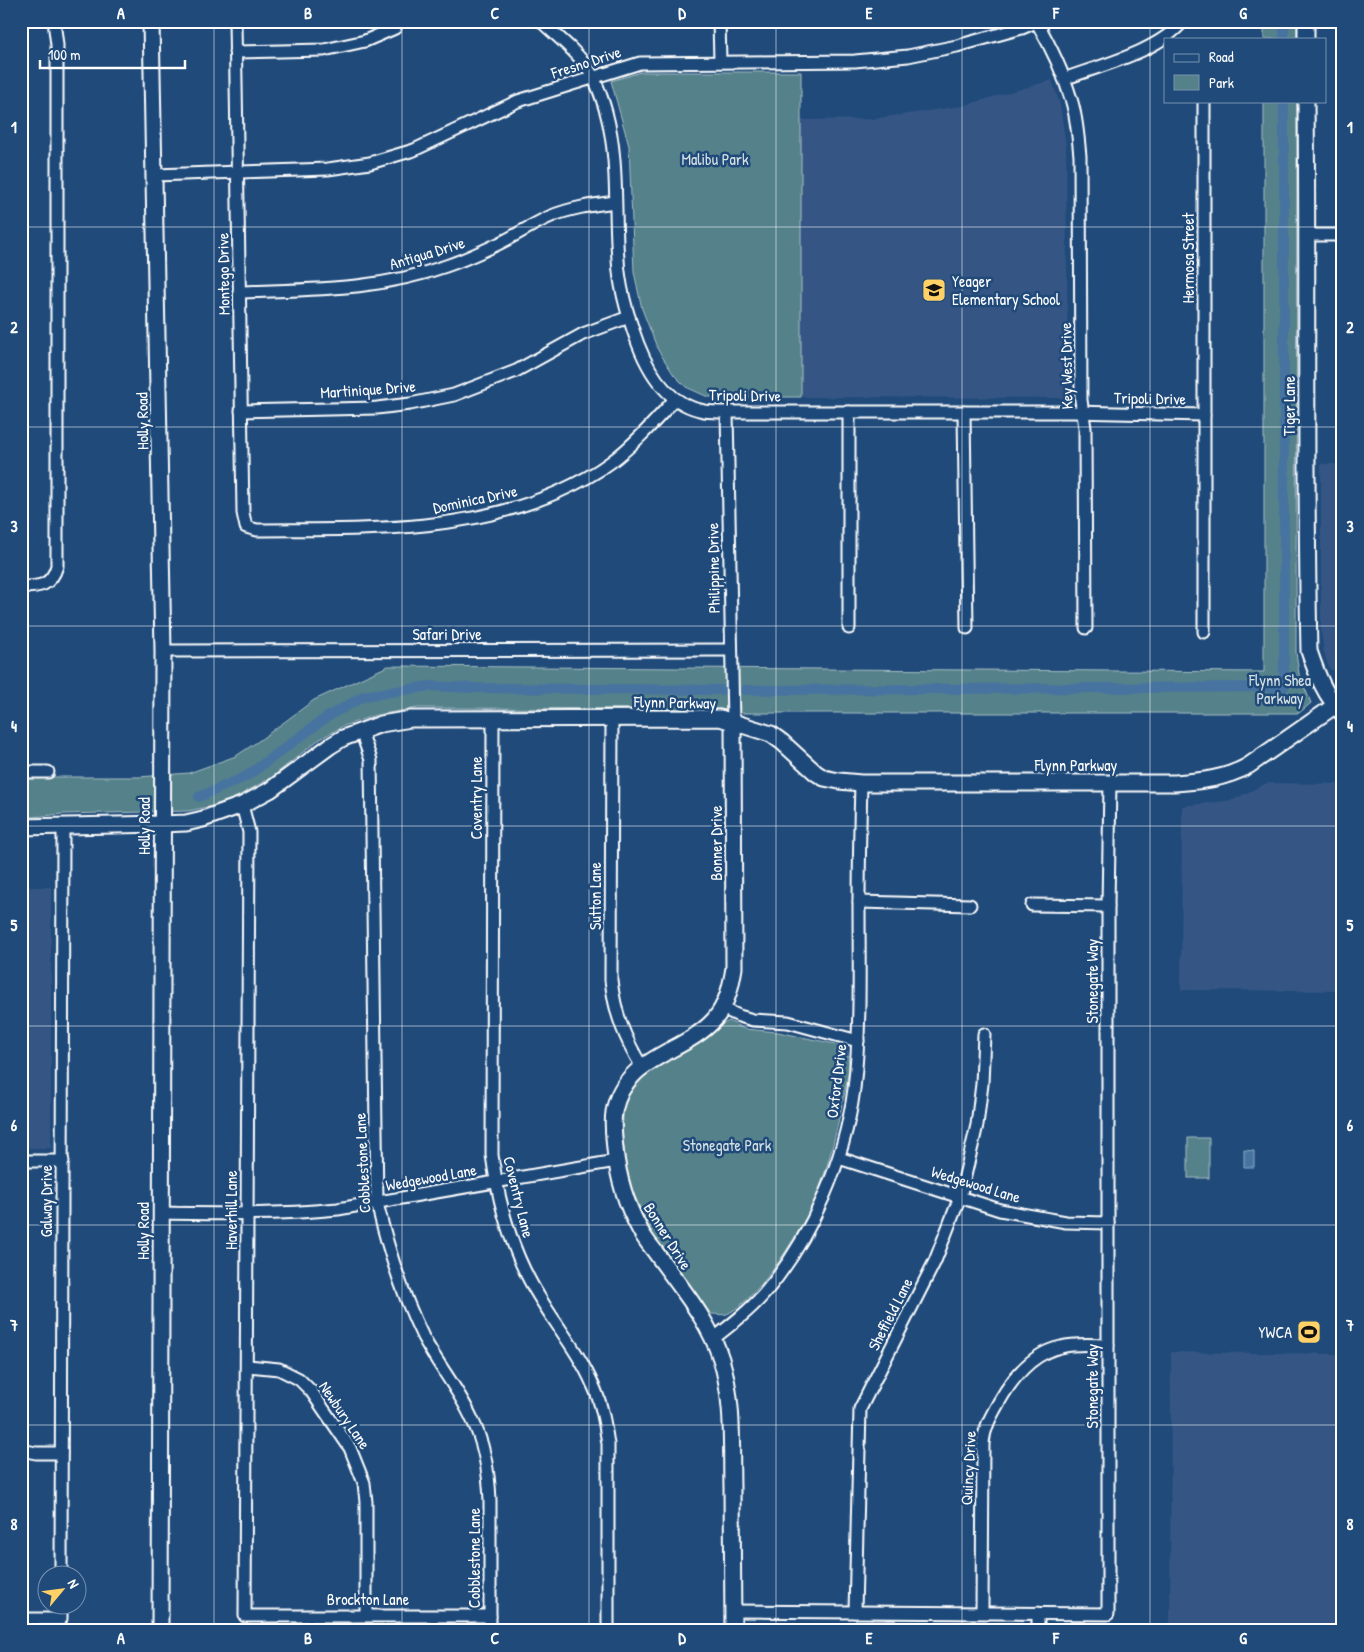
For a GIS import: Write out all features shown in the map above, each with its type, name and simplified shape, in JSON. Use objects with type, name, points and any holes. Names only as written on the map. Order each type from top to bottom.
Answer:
[{"type":"street","points":[[21,587],[42,586],[49,581],[57,566],[57,45],[54,21]]},
{"type":"street","name":"Holly Road","points":[[151,21],[163,651],[160,1631]]},
{"type":"street","name":"Montego Drive","points":[[235,21],[243,513],[246,527]]},
{"type":"street","points":[[235,52],[324,50],[365,41],[395,28],[392,21]]},
{"type":"street","name":"Tripoli Drive","points":[[541,21],[582,60],[593,76],[606,111],[611,130],[613,150],[618,261],[622,291],[629,318],[653,376],[675,398],[693,408],[705,411],[727,412],[1204,415]]},
{"type":"street","points":[[720,21],[720,61]]},
{"type":"street","name":"Fresno Drive","points":[[155,175],[328,169],[370,163],[414,150],[518,101],[593,76],[640,63],[720,61],[802,63],[908,56],[957,46],[1022,28],[1036,21]]},
{"type":"street","name":"Key West Drive","points":[[1036,21],[1064,79],[1071,99],[1080,156],[1081,400],[1085,428],[1086,628]]},
{"type":"street","points":[[1306,21],[1306,38]]},
{"type":"street","points":[[1165,38],[1180,25],[1184,38]]},
{"type":"street","points":[[1064,79],[1150,46],[1164,39]]},
{"type":"street","name":"Hermosa Street","points":[[1204,102],[1204,632]]},
{"type":"street","name":"Tiger Lane","points":[[1306,102],[1308,235],[1306,474],[1309,651],[1318,679],[1340,706]]},
{"type":"street","name":"Antigua Drive","points":[[239,292],[348,288],[399,280],[427,273],[474,255],[566,211],[582,206],[615,202]]},
{"type":"street","points":[[1308,235],[1343,235]]},
{"type":"street","name":"Martinique Drive","points":[[241,411],[377,408],[410,404],[454,395],[516,371],[583,334],[629,318]]},
{"type":"street","name":"Dominica Drive","points":[[246,527],[257,530],[416,527],[452,523],[509,511],[565,489],[610,464],[647,430],[675,398]]},
{"type":"street","name":"Philippine Drive","points":[[727,412],[733,723]]},
{"type":"street","points":[[849,412],[849,628]]},
{"type":"street","points":[[964,412],[967,628]]},
{"type":"street","name":"Safari Drive","points":[[163,651],[731,650]]},
{"type":"street","name":"Flynn Parkway","points":[[21,827],[186,823],[203,819],[242,805],[270,790],[330,746],[361,731],[381,724],[411,719],[720,718],[771,734],[816,773],[824,778],[839,781],[861,783],[1110,783],[1207,781],[1233,774],[1340,706]]},
{"type":"street","name":"Coventry Lane","points":[[493,718],[492,1155],[504,1219],[514,1247],[529,1280],[546,1310],[584,1366],[594,1386],[605,1421],[608,1444],[608,1631]]},
{"type":"street","name":"Sutton Lane","points":[[612,718],[611,980],[613,1002],[619,1023],[629,1046],[642,1067]]},
{"type":"street","name":"Bonner Drive","points":[[732,1631],[731,1406],[721,1360],[703,1320],[639,1230],[628,1204],[616,1161],[613,1129],[614,1111],[620,1093],[629,1078],[642,1067],[698,1033],[714,1020],[722,1008],[731,985],[734,968],[733,723]]},
{"type":"street","name":"Cobblestone Lane","points":[[361,731],[372,760],[377,1203],[391,1257],[411,1310],[424,1338],[472,1419],[486,1459],[490,1501],[490,1631]]},
{"type":"street","points":[[21,772],[48,772]]},
{"type":"street","name":"Oxford Drive","points":[[713,1339],[735,1322],[765,1293],[803,1239],[839,1158],[854,1090],[858,1041],[861,783]]},
{"type":"street","name":"Stonegate Way","points":[[733,1611],[1108,1614],[1108,906],[1110,783]]},
{"type":"street","name":"Haverhill Lane","points":[[242,805],[249,832],[248,1366],[245,1616]]},
{"type":"street","name":"Galway Drive","points":[[61,1564],[63,827]]},
{"type":"street","points":[[859,902],[970,905]]},
{"type":"street","points":[[1032,905],[1108,906]]},
{"type":"street","points":[[722,1008],[753,1020],[788,1022],[858,1041]]},
{"type":"street","name":"Sheffield Lane","points":[[855,1612],[860,1409],[935,1261],[960,1197],[977,1125],[982,1084],[984,1034]]},
{"type":"street","name":"Wedgewood Lane","points":[[839,1158],[1000,1210],[1066,1222],[1108,1223]]},
{"type":"street","points":[[21,1161],[63,1161]]},
{"type":"street","name":"Wedgewood Lane","points":[[161,1213],[247,1214],[307,1212],[377,1203],[616,1161]]},
{"type":"street","name":"Quincy Drive","points":[[982,1612],[982,1444],[988,1421],[1011,1381],[1026,1365],[1044,1353],[1061,1347],[1108,1346]]},
{"type":"street","name":"Newbury Lane","points":[[248,1366],[279,1369],[299,1379],[311,1391],[350,1448],[364,1482],[366,1502],[366,1615]]},
{"type":"street","points":[[21,1450],[36,1453],[61,1453]]},
{"type":"street","points":[[1038,1613],[1038,1631]]},
{"type":"street","points":[[21,1619],[61,1619],[61,1614]]},
{"type":"street","name":"Brockton Lane","points":[[245,1616],[490,1616]]},
{"type":"shaded area","name":"Yeager Elementary School","points":[[1052,80],[1060,105],[1066,146],[1068,398],[801,397],[801,120],[872,119],[962,106]]},
{"type":"shaded area","points":[[1321,464],[1343,464],[1343,670],[1330,670],[1324,653],[1321,632]]},
{"type":"shaded area","points":[[1267,783],[1343,784],[1343,991],[1181,990],[1182,806],[1233,800]]},
{"type":"shaded area","points":[[21,887],[51,887],[51,1148],[21,1148]]},
{"type":"shaded area","points":[[1244,1150],[1254,1151],[1254,1167],[1244,1167]]},
{"type":"shaded area","points":[[1171,1352],[1343,1354],[1343,1536],[1340,1560],[1343,1571],[1343,1631],[1170,1631]]},
{"type":"green space","points":[[1264,21],[1297,21],[1297,38],[1264,38]]},
{"type":"green space","name":"Malibu Park","points":[[641,72],[801,72],[801,397],[708,397],[686,387],[674,375],[658,350],[642,309],[634,272],[629,146],[611,81]]},
{"type":"green space","name":"Flynn Shea Parkway","points":[[1264,102],[1297,102],[1296,652],[1299,674],[1311,703],[1299,713],[743,713],[720,709],[418,708],[376,715],[343,726],[317,741],[272,777],[233,799],[212,806],[188,811],[63,814],[21,818],[21,777],[139,777],[189,773],[236,756],[314,700],[388,666],[1264,672]]},
{"type":"green space","name":"Stonegate Park","points":[[729,1021],[744,1029],[778,1032],[835,1044],[846,1050],[849,1063],[832,1149],[812,1206],[793,1241],[755,1292],[729,1313],[720,1315],[711,1314],[653,1236],[633,1192],[626,1165],[622,1131],[624,1105],[633,1085],[648,1072],[708,1037]]},
{"type":"green space","points":[[1188,1138],[1209,1138],[1209,1178],[1188,1178]]},
{"type":"waterway","points":[[1284,21],[1284,38]]},
{"type":"waterway","points":[[745,690],[1284,687],[1284,102]]},
{"type":"waterway","points":[[199,797],[247,776],[327,717],[364,696],[430,686],[722,690]]},
{"type":"place","name":"Yeager Elementary School","points":[[934,290]]},
{"type":"place","name":"YWCA","points":[[1309,1332]]}]
